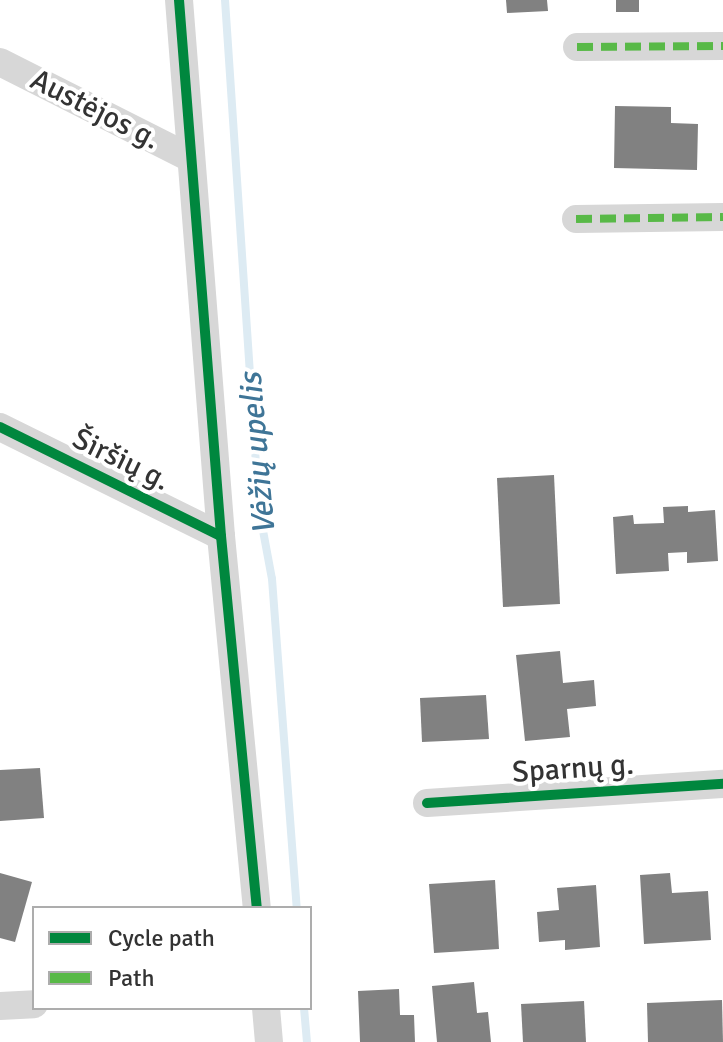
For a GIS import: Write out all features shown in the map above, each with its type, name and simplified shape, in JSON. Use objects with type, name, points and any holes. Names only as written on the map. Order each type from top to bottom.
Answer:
[{"type":"street","points":[[179,0],[221,536],[257,906]]},
{"type":"street","points":[[577,47],[723,46]]},
{"type":"street","name":"Austėjos g.","points":[[0,62],[190,158]]},
{"type":"street","points":[[576,219],[723,217]]},
{"type":"street","name":"Širšių g.","points":[[0,427],[221,536]]},
{"type":"street","name":"Sparnų g.","points":[[427,803],[723,784]]},
{"type":"street","points":[[0,1006],[32,1004]]},
{"type":"street","points":[[266,1010],[269,1042]]},
{"type":"building","points":[[506,0],[547,0],[548,11],[507,13]]},
{"type":"building","points":[[616,0],[639,0],[639,12],[616,12]]},
{"type":"building","points":[[615,106],[671,107],[671,123],[698,124],[697,170],[614,168]]},
{"type":"building","points":[[554,475],[560,604],[503,607],[497,478]]},
{"type":"building","points":[[688,506],[688,512],[715,510],[718,561],[687,563],[687,552],[668,553],[669,571],[616,574],[613,517],[633,515],[634,524],[664,523],[663,507]]},
{"type":"building","points":[[560,651],[563,683],[594,680],[596,706],[567,709],[570,737],[525,741],[516,655]]},
{"type":"building","points":[[486,695],[489,739],[422,742],[420,698]]},
{"type":"building","points":[[40,768],[44,818],[0,821],[0,770]]},
{"type":"building","points":[[0,873],[32,882],[15,942],[0,938]]},
{"type":"building","points":[[670,873],[672,893],[708,891],[711,940],[644,944],[640,875]]},
{"type":"building","points":[[495,880],[499,949],[434,953],[429,884]]},
{"type":"building","points":[[596,885],[600,947],[565,950],[565,940],[539,942],[537,912],[559,910],[557,888]]},
{"type":"building","points":[[474,982],[477,1013],[488,1012],[491,1042],[437,1042],[432,986]]},
{"type":"building","points":[[399,989],[400,1015],[414,1015],[415,1042],[360,1042],[358,991]]},
{"type":"building","points":[[722,1000],[723,1042],[648,1042],[647,1003]]},
{"type":"building","points":[[584,1001],[586,1042],[523,1042],[521,1004]]},
{"type":"waterway","name":"Vėžių upelis","points":[[225,0],[259,509],[272,579],[297,906]]},
{"type":"waterway","name":"Vėžių upelis","points":[[304,1010],[307,1042]]},
{"type":"marked path","points":[[577,47],[723,46]]},
{"type":"marked path","points":[[576,219],[723,217]]},
{"type":"cycle path","points":[[179,0],[221,536],[257,906]]},
{"type":"cycle path","points":[[0,427],[221,536]]},
{"type":"cycle path","points":[[427,803],[723,784]]}]
